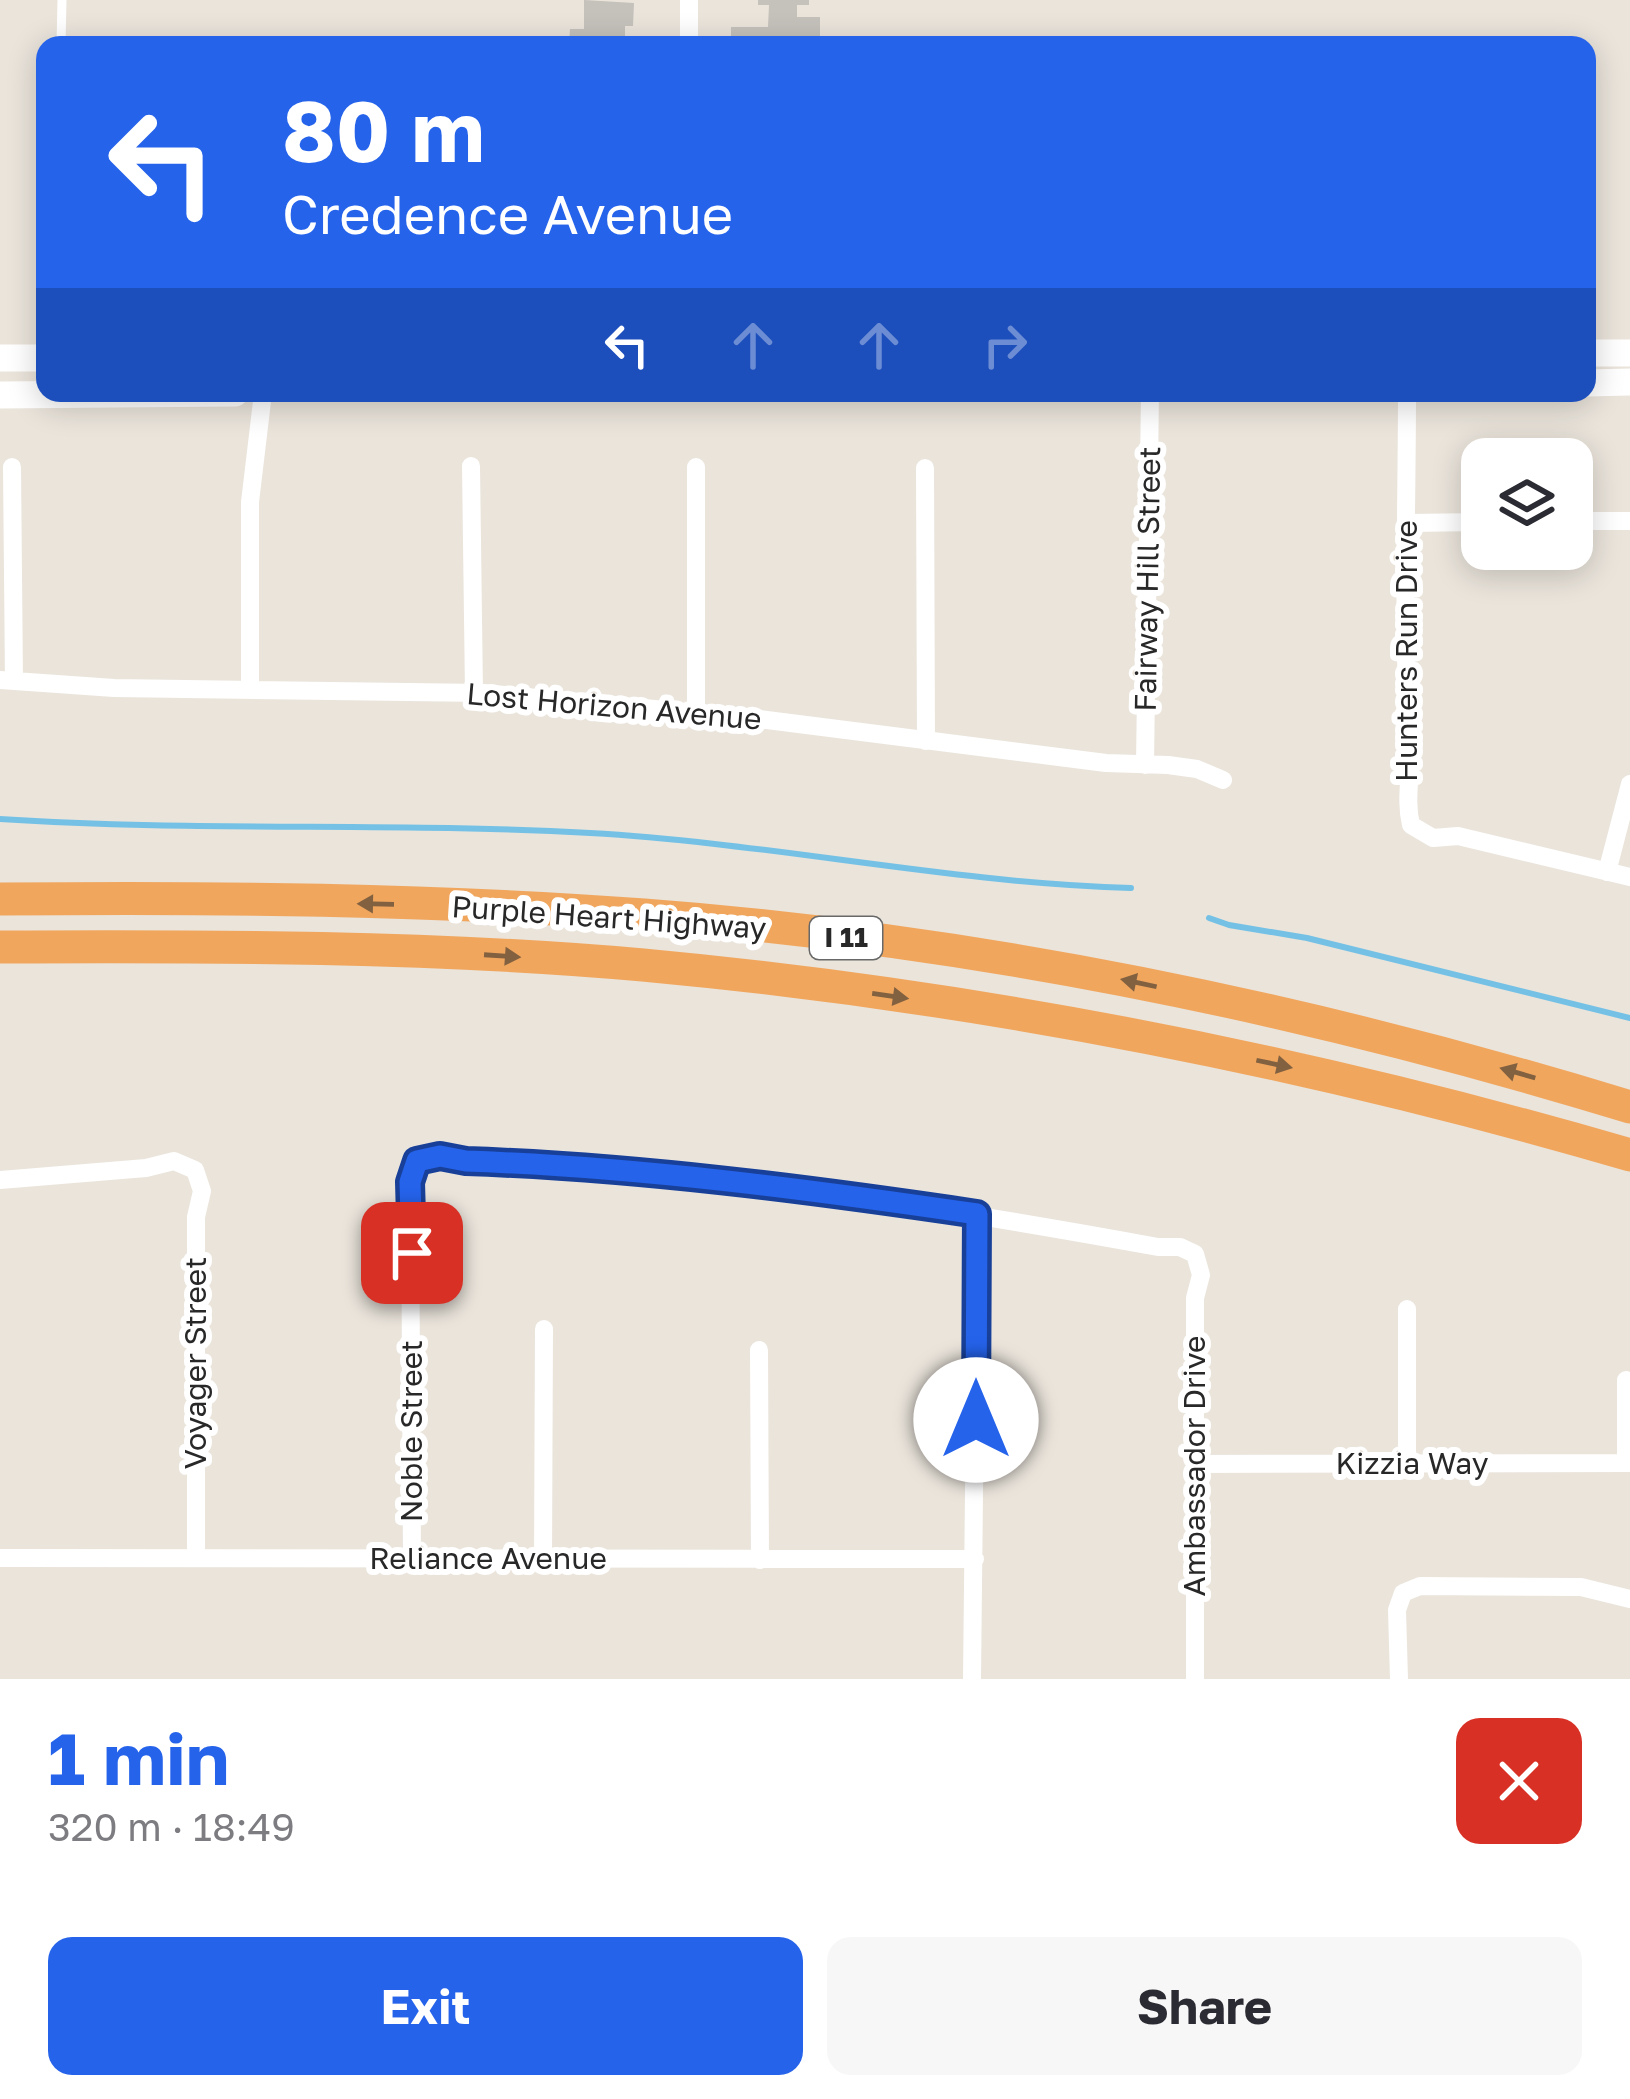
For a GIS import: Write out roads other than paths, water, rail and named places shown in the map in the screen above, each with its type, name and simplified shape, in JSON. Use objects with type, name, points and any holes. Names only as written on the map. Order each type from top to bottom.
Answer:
[{"type":"highway","points":[[0,888],[45,899]]},
{"type":"highway","name":"Purple Heart Highway","points":[[0,899],[464,905],[647,915],[880,942],[1100,975],[1343,1026],[1630,1107]]},
{"type":"highway","name":"Purple Heart Highway","points":[[0,951],[133,946],[436,952],[597,962],[874,993],[1090,1026],[1336,1076],[1630,1155]]},
{"type":"street","points":[[689,0],[689,36]]},
{"type":"street","points":[[1596,353],[1630,352]]},
{"type":"street","points":[[0,358],[36,358]]},
{"type":"street","points":[[1596,383],[1630,382]]},
{"type":"street","points":[[0,395],[36,395]]},
{"type":"street","points":[[250,690],[250,502],[262,402]]},
{"type":"street","name":"Fairway Hill Street","points":[[1145,765],[1150,402]]},
{"type":"street","name":"Hunters Run Drive","points":[[1407,402],[1412,782],[1406,803],[1411,825],[1433,838],[1458,836],[1630,878]]},
{"type":"street","points":[[471,466],[474,693]]},
{"type":"street","points":[[7,681],[12,467]]},
{"type":"street","points":[[696,467],[696,713]]},
{"type":"street","points":[[926,468],[926,741]]},
{"type":"street","points":[[1593,521],[1630,520]]},
{"type":"street","points":[[1408,523],[1461,522]]},
{"type":"street","name":"Lost Horizon Avenue","points":[[7,681],[474,693],[1198,769],[1223,780]]},
{"type":"street","points":[[1607,872],[1630,784]]},
{"type":"street","name":"Noble Street","points":[[412,1559],[410,1182],[417,1161],[440,1156],[671,1174],[977,1214]]},
{"type":"street","name":"Voyager Street","points":[[0,1180],[146,1168],[174,1161],[195,1170],[202,1191],[196,1217],[196,1558]]},
{"type":"street","points":[[972,1679],[977,1214]]},
{"type":"street","name":"Ambassador Drive","points":[[977,1214],[1180,1247],[1195,1254],[1201,1275],[1195,1298],[1195,1679]]},
{"type":"street","points":[[1407,1309],[1407,1464]]},
{"type":"street","points":[[543,1559],[544,1329]]},
{"type":"street","points":[[759,1350],[760,1560]]},
{"type":"street","points":[[1626,1380],[1628,1463]]},
{"type":"street","name":"Kizzia Way","points":[[1195,1464],[1628,1463]]},
{"type":"street","name":"Reliance Avenue","points":[[0,1558],[975,1559]]},
{"type":"street","points":[[1399,1679],[1397,1610],[1403,1593],[1420,1586],[1581,1587],[1630,1599]]},
{"type":"lane","points":[[62,0],[62,36]]},
{"type":"waterway","points":[[0,819],[590,833],[995,879],[1131,888]]},
{"type":"waterway","points":[[1209,918],[1630,1018]]}]
